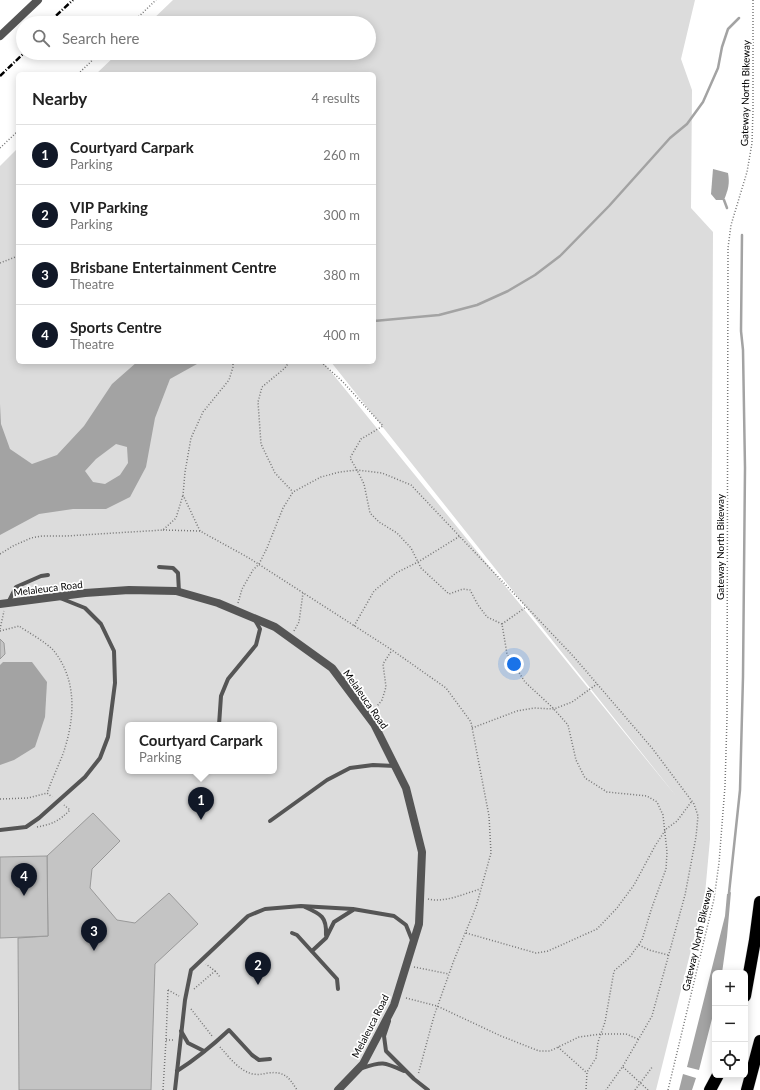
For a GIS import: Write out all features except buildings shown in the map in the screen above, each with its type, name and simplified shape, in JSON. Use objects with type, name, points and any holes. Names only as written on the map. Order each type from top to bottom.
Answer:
[{"type":"highway","points":[[748,979],[760,902]]},
{"type":"highway","points":[[747,1090],[760,1041]]},
{"type":"highway","points":[[710,1090],[716,1078]]},
{"type":"highway","points":[[720,1090],[723,1078]]},
{"type":"street","points":[[21,16],[38,0]]},
{"type":"street","points":[[0,36],[16,21]]},
{"type":"street","name":"Melaleuca Road","points":[[4,603],[129,590],[179,592],[218,603],[275,627],[332,668],[374,724],[406,788],[422,852],[418,924],[394,1006],[363,1064],[338,1090]]},
{"type":"lane","points":[[158,567],[172,568],[178,574],[179,592]]},
{"type":"lane","points":[[4,603],[16,587],[41,576],[48,576]]},
{"type":"lane","points":[[0,830],[26,827],[44,814],[85,778],[100,758],[108,737],[115,683],[114,651],[101,624],[85,608],[58,597]]},
{"type":"lane","points":[[219,722],[221,696],[228,679],[256,645],[260,629],[254,618]]},
{"type":"lane","points":[[270,821],[327,780],[350,768],[374,765],[395,766]]},
{"type":"lane","points":[[175,1090],[185,1000],[191,970],[248,916],[264,908],[301,906],[353,910],[394,916],[406,925],[413,942]]},
{"type":"lane","points":[[301,906],[317,912],[325,919],[326,938]]},
{"type":"lane","points":[[312,951],[326,938],[334,922],[353,910]]},
{"type":"lane","points":[[292,933],[297,935],[337,979],[338,988]]},
{"type":"lane","points":[[394,1006],[384,1036],[386,1051],[414,1079],[428,1090]]},
{"type":"lane","points":[[177,1071],[193,1061],[217,1042],[229,1030],[255,1058],[259,1060],[270,1059]]},
{"type":"lane","points":[[181,1031],[188,1043],[204,1051]]},
{"type":"lane","points":[[357,1070],[384,1062],[407,1072]]},
{"type":"path","points":[[139,16],[156,0]]},
{"type":"path","name":"Gateway North Bikeway","points":[[668,1090],[711,916],[719,863],[722,829],[727,718],[728,254],[731,225],[747,172],[751,148],[753,110],[753,0]]},
{"type":"path","points":[[80,72],[93,60]]},
{"type":"path","points":[[0,148],[16,133]]},
{"type":"path","points":[[0,263],[16,257]]},
{"type":"path","points":[[0,554],[30,538],[42,536],[163,530],[176,518],[183,495],[185,472],[191,438],[203,412],[229,380],[233,364]]},
{"type":"path","points":[[288,364],[286,368],[262,387],[258,402],[261,444],[275,473],[293,492]]},
{"type":"path","points":[[323,364],[343,382],[384,426],[361,439],[350,458],[364,484],[370,513],[379,522],[397,533],[411,548],[421,568],[450,594],[463,589],[470,590],[478,605],[487,617],[502,624]]},
{"type":"path","points":[[236,610],[242,589],[253,570],[259,564],[283,508],[293,492],[321,477],[340,472],[357,470],[382,473],[411,485],[574,657],[652,748],[692,801],[698,816],[696,837],[685,895],[652,1016],[623,1066],[606,1090]]},
{"type":"path","points":[[183,495],[200,531]]},
{"type":"path","points":[[354,626],[374,591],[396,573],[418,562],[460,536]]},
{"type":"path","points":[[290,638],[299,622],[303,593]]},
{"type":"path","points":[[4,603],[0,630],[19,626],[53,650],[66,670],[73,695],[72,718],[64,751],[47,793]]},
{"type":"path","points":[[502,624],[526,607]]},
{"type":"path","points":[[502,624],[507,654],[525,682],[554,709],[568,725],[576,760],[585,778],[607,792],[647,796],[657,802],[663,815],[666,829],[666,869],[642,940],[629,958],[614,970],[605,1022],[598,1042],[596,1058],[587,1072],[586,1090]]},
{"type":"path","points":[[367,716],[382,700],[386,687],[383,664],[392,650]]},
{"type":"path","points":[[472,728],[516,710],[534,708],[554,709],[572,702],[597,684]]},
{"type":"path","points":[[0,799],[28,798],[47,793],[53,797]]},
{"type":"path","points":[[466,933],[536,953],[548,951],[597,929],[617,908],[634,885],[666,829],[677,822],[692,801]]},
{"type":"path","points":[[64,805],[70,810]]},
{"type":"path","points":[[420,897],[433,900],[448,898],[481,889]]},
{"type":"path","points":[[639,945],[649,950],[668,955]]},
{"type":"path","points":[[201,960],[220,977]]},
{"type":"path","points":[[406,965],[449,974]]},
{"type":"path","points":[[194,989],[215,971]]},
{"type":"path","points":[[163,1090],[168,990],[185,1000],[217,1042],[238,1066],[252,1074],[281,1073],[290,1079],[297,1090]]},
{"type":"path","points":[[397,996],[437,1006],[501,1036],[539,1051],[550,1051],[579,1037],[601,1034],[626,1034],[638,1039]]},
{"type":"path","points":[[558,1047],[587,1072]]},
{"type":"path","points":[[623,1066],[648,1090]]},
{"type":"path","points":[[635,1090],[653,1066]]},
{"type":"shaded area","points":[[173,0],[695,0],[681,59],[692,90],[691,208],[713,232],[710,839],[705,894],[656,1090],[0,1090],[0,166],[16,150],[16,364],[325,364],[676,796],[333,364],[376,364],[376,72],[98,72],[111,60],[376,60],[376,16],[156,16]]},
{"type":"shaded area","points":[[713,169],[728,173],[728,187],[724,200],[716,200],[711,194]]},
{"type":"shaded area","points":[[135,364],[197,364],[170,379],[155,418],[146,467],[130,497],[106,509],[73,509],[39,514],[0,535],[0,404],[1,424],[10,449],[32,464],[57,455],[84,426],[112,384]],"holes":[[[116,444],[127,447],[128,463],[120,475],[105,484],[93,482],[85,471],[96,459]]]},
{"type":"shaded area","points":[[3,662],[32,662],[47,682],[45,717],[35,747],[14,760],[0,765],[0,665]]},
{"type":"shaded area","points":[[731,892],[722,970],[712,970],[712,1019],[699,1070],[687,1067],[725,916],[727,894]]},
{"type":"shaded area","points":[[683,1074],[696,1078],[692,1090],[679,1090]]},
{"type":"waterway","points":[[376,321],[439,315],[477,305],[508,291],[535,275],[560,256],[609,206],[670,138],[687,124],[703,102],[718,68],[722,47],[728,29],[739,18]]},
{"type":"waterway","points":[[724,200],[727,208]]},
{"type":"waterway","points":[[729,893],[740,790],[743,677],[745,468],[743,350],[741,331],[742,235]]},
{"type":"railway","points":[[56,16],[73,0]]},
{"type":"railway","points":[[0,76],[17,60]]},
{"type":"place","name":"Courtyard Carpark","points":[[201,820]]},
{"type":"place","name":"Sports Centre","points":[[24,896]]},
{"type":"place","name":"Brisbane Entertainment Centre","points":[[94,951]]},
{"type":"place","name":"VIP Parking","points":[[258,985]]}]
